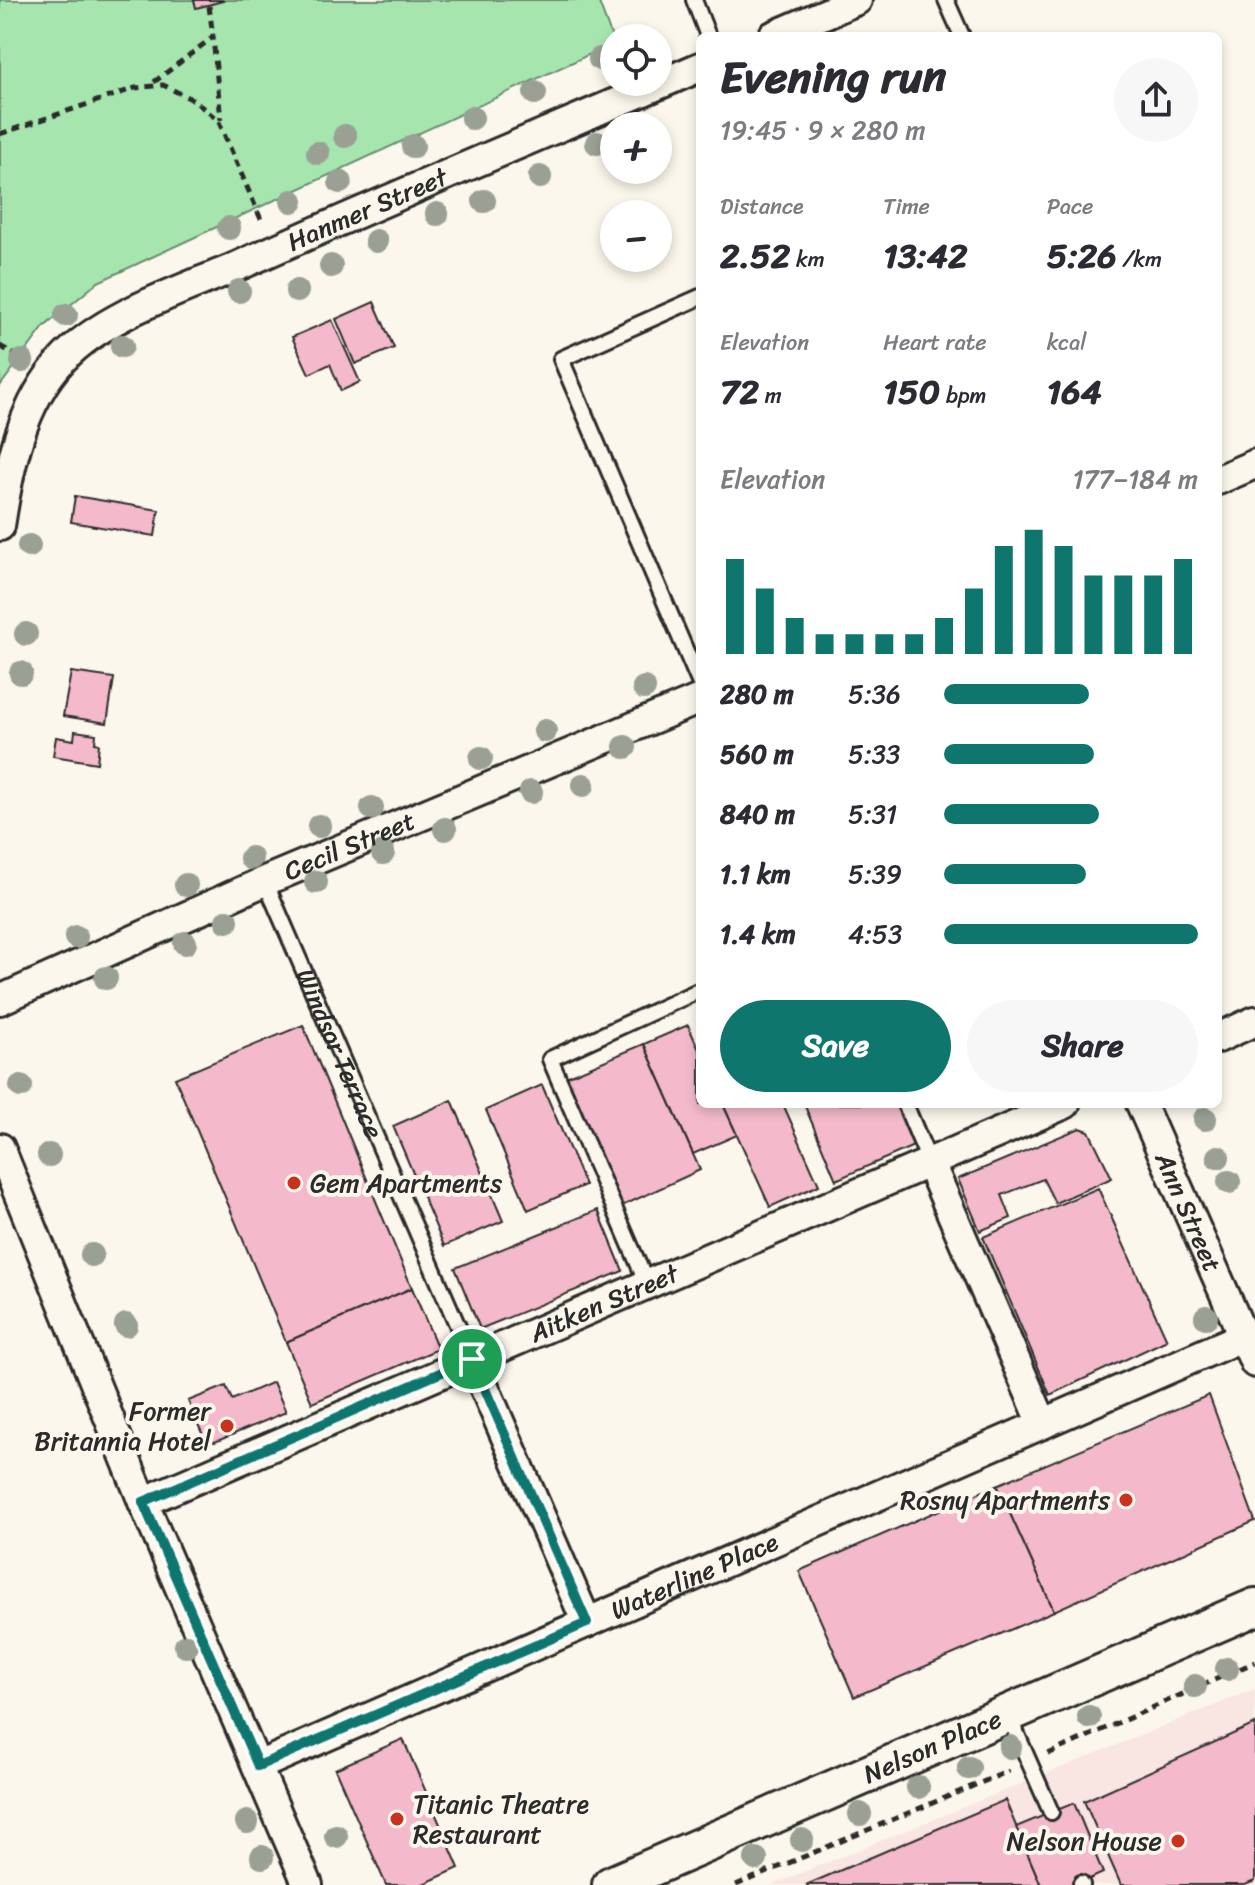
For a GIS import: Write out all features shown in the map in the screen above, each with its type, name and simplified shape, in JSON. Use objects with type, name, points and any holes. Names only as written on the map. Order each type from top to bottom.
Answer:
[{"type":"street","points":[[782,32],[857,0]]},
{"type":"street","name":"Hanmer Street","points":[[0,526],[21,432],[49,376],[75,347],[98,330],[275,249],[696,69]]},
{"type":"street","points":[[1222,478],[1255,464]]},
{"type":"street","name":"Cecil Street","points":[[0,1000],[265,881],[696,701]]},
{"type":"street","points":[[1222,1036],[1255,1021]]},
{"type":"street","name":"Aitken Street","points":[[143,1502],[1055,1108]]},
{"type":"street","name":"Ann Street","points":[[1143,1108],[1255,1363]]},
{"type":"street","points":[[0,1148],[143,1502],[308,1885]]},
{"type":"street","points":[[929,1161],[1043,1424]]},
{"type":"street","name":"Waterline Place","points":[[258,1766],[1244,1336]]},
{"type":"street","name":"Windsor Terrace","points":[[472,1359],[587,1623]]},
{"type":"street","name":"Nelson Place","points":[[611,1885],[1255,1607]]},
{"type":"lane","points":[[694,0],[706,32]]},
{"type":"lane","points":[[946,0],[960,32]]},
{"type":"lane","points":[[696,299],[561,359],[696,675]]},
{"type":"lane","name":"Windsor Terrace","points":[[265,881],[472,1359]]},
{"type":"lane","points":[[647,1284],[550,1059],[696,992]]},
{"type":"lane","points":[[907,1108],[929,1161]]},
{"type":"lane","points":[[1008,1714],[1051,1812]]},
{"type":"path","points":[[209,6],[221,125],[275,249]]},
{"type":"path","points":[[0,134],[149,84],[213,37]]},
{"type":"path","points":[[149,84],[163,85],[193,100],[221,125]]},
{"type":"path","points":[[736,1885],[1029,1762],[1255,1662]]},
{"type":"shaded area","points":[[1255,1689],[1255,1885],[772,1885]]},
{"type":"green space","points":[[0,0],[598,0],[607,24],[600,24],[600,49],[98,282],[44,327],[0,386]]},
{"type":"building","points":[[194,0],[222,0],[223,1],[196,8]]},
{"type":"building","points":[[374,302],[394,348],[355,364],[336,319]]},
{"type":"building","points":[[332,320],[360,382],[341,391],[330,364],[309,374],[292,337]]},
{"type":"building","points":[[75,496],[159,510],[155,536],[71,522]]},
{"type":"building","points":[[71,672],[114,678],[107,723],[63,716]]},
{"type":"building","points":[[75,731],[96,734],[95,743],[99,744],[97,763],[53,756],[56,737],[74,740]]},
{"type":"building","name":"Gem Apartments","points":[[303,1025],[412,1288],[286,1342],[175,1078]]},
{"type":"building","points":[[688,1025],[696,1043],[696,1108],[725,1108],[737,1135],[693,1154],[644,1044]]},
{"type":"building","points":[[644,1044],[700,1170],[622,1206],[566,1077]]},
{"type":"building","points":[[542,1085],[585,1185],[528,1210],[486,1110]]},
{"type":"building","points":[[452,1100],[503,1221],[444,1246],[393,1126]]},
{"type":"building","points":[[725,1108],[785,1108],[819,1185],[770,1207]]},
{"type":"building","points":[[806,1108],[900,1108],[916,1145],[836,1180]]},
{"type":"building","points":[[1080,1128],[1089,1131],[1112,1178],[1055,1203],[1043,1179],[1002,1195],[1011,1218],[980,1231],[958,1179]]},
{"type":"building","points":[[1098,1188],[1167,1340],[1050,1395],[983,1237]]},
{"type":"building","points":[[598,1210],[623,1271],[480,1329],[455,1268]]},
{"type":"building","points":[[412,1288],[438,1349],[312,1403],[286,1342]]},
{"type":"building","name":"Former Britannia Hotel","points":[[273,1382],[286,1412],[215,1442],[205,1440],[188,1401],[226,1386],[232,1400]]},
{"type":"building","name":"Rosny Apartments","points":[[1209,1395],[1255,1521],[1054,1611],[997,1485]]},
{"type":"building","points":[[997,1485],[1054,1611],[854,1697],[799,1571]]},
{"type":"building","name":"Nelson House","points":[[1255,1724],[1255,1881],[1245,1885],[1121,1885],[1084,1801]]},
{"type":"building","name":"Titanic Theatre Restaurant","points":[[403,1739],[459,1868],[421,1885],[386,1885],[335,1769]]},
{"type":"building","points":[[1005,1800],[1041,1885],[806,1885]]},
{"type":"building","points":[[1074,1803],[1103,1873],[1076,1885],[1041,1885],[1016,1827]]},
{"type":"place","name":"Gem Apartments","points":[[294,1183]]},
{"type":"place","name":"Former Britannia Hotel","points":[[227,1426]]},
{"type":"place","name":"Rosny Apartments","points":[[1126,1500]]},
{"type":"place","name":"Titanic Theatre Restaurant","points":[[397,1819]]},
{"type":"place","name":"Nelson House","points":[[1178,1841]]},
{"type":"route","points":[[472,1359],[587,1623],[258,1766],[143,1502],[472,1359]]}]
